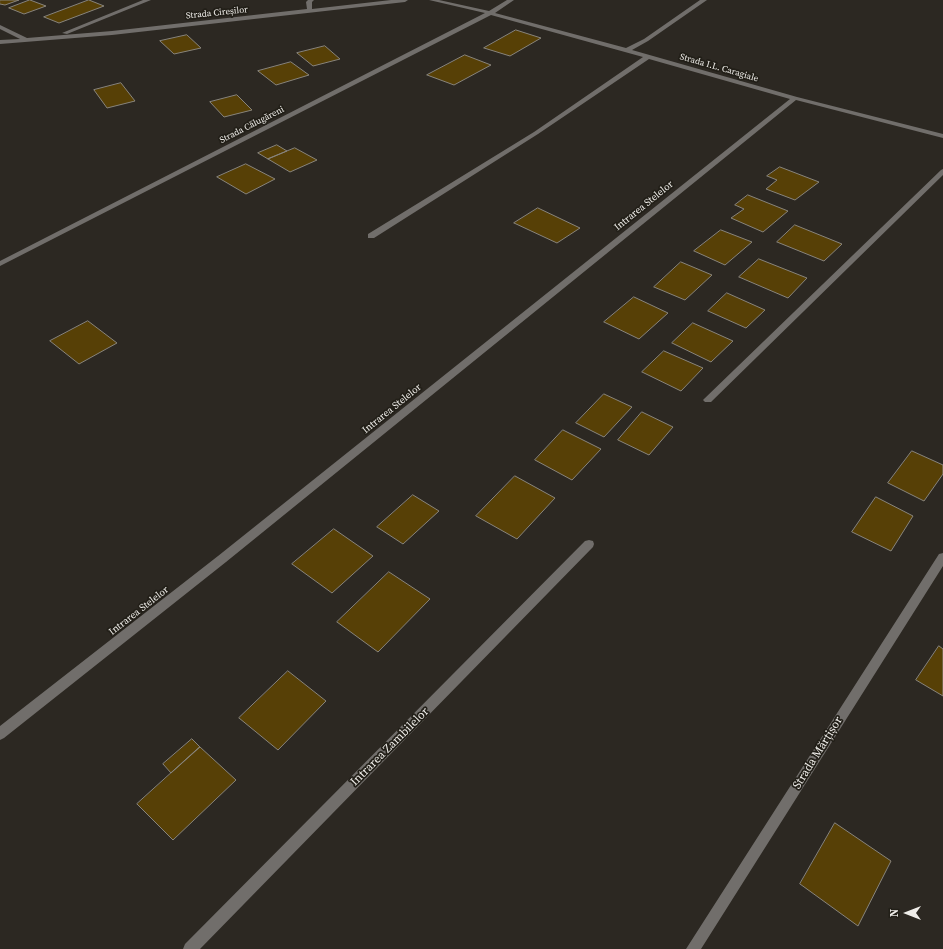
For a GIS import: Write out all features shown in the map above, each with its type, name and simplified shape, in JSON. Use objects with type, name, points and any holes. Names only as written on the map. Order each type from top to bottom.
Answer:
[{"type":"street","name":"Strada Cireșilor","points":[[55,37],[148,0]]},
{"type":"street","points":[[310,11],[309,2],[311,0]]},
{"type":"street","name":"Strada Cireșilor","points":[[0,42],[112,33],[404,0]]},
{"type":"street","points":[[432,0],[490,14]]},
{"type":"street","name":"Strada Călugăreni","points":[[0,264],[490,14],[511,0]]},
{"type":"street","points":[[627,50],[646,40],[704,0]]},
{"type":"street","name":"Strada I.L. Caragiale","points":[[490,14],[627,50],[795,98],[943,136]]},
{"type":"street","points":[[0,27],[25,40]]},
{"type":"street","points":[[371,236],[536,133],[648,57]]},
{"type":"street","name":"Intrarea Stelelor","points":[[0,734],[222,559],[795,98]]},
{"type":"street","points":[[708,400],[943,171]]},
{"type":"street","name":"Intrarea Zambilelor","points":[[190,949],[589,544]]},
{"type":"street","name":"Strada Mărțișor","points":[[693,949],[943,557]]},
{"type":"building","points":[[0,0],[19,0],[5,5],[0,4]]},
{"type":"building","points":[[30,0],[46,6],[24,14],[9,8]]},
{"type":"building","points":[[89,0],[104,6],[59,23],[44,17]]},
{"type":"building","points":[[516,30],[541,38],[510,56],[484,48]]},
{"type":"building","points":[[187,35],[201,48],[174,54],[160,41]]},
{"type":"building","points":[[325,46],[340,59],[313,66],[297,53]]},
{"type":"building","points":[[465,55],[491,65],[454,85],[427,75]]},
{"type":"building","points":[[291,62],[309,75],[276,85],[258,71]]},
{"type":"building","points":[[121,83],[135,101],[107,108],[94,90]]},
{"type":"building","points":[[237,95],[252,110],[224,117],[210,102]]},
{"type":"building","points":[[277,145],[287,151],[268,159],[258,153]]},
{"type":"building","points":[[295,148],[317,160],[290,172],[268,159]]},
{"type":"building","points":[[246,164],[275,179],[246,194],[217,177]]},
{"type":"building","points":[[780,167],[819,182],[795,200],[766,189],[777,180],[767,176]]},
{"type":"building","points":[[748,195],[788,211],[763,232],[731,218],[744,209],[735,205]]},
{"type":"building","points":[[538,208],[580,228],[557,243],[514,223]]},
{"type":"building","points":[[795,225],[842,244],[824,261],[777,242]]},
{"type":"building","points":[[721,230],[752,242],[725,265],[694,251]]},
{"type":"building","points":[[759,259],[807,278],[788,298],[739,277]]},
{"type":"building","points":[[681,262],[712,275],[685,300],[654,287]]},
{"type":"building","points":[[727,293],[765,310],[746,328],[708,311]]},
{"type":"building","points":[[634,297],[668,313],[639,339],[604,322]]},
{"type":"building","points":[[88,321],[117,343],[79,364],[50,341]]},
{"type":"building","points":[[693,323],[733,341],[711,362],[672,343]]},
{"type":"building","points":[[664,351],[703,368],[681,391],[642,372]]},
{"type":"building","points":[[604,394],[632,407],[604,437],[576,423]]},
{"type":"building","points":[[642,412],[673,427],[649,455],[618,440]]},
{"type":"building","points":[[563,430],[601,449],[572,480],[535,460]]},
{"type":"building","points":[[912,451],[943,465],[943,474],[924,501],[888,483]]},
{"type":"building","points":[[515,476],[555,498],[517,539],[476,516]]},
{"type":"building","points":[[413,495],[439,511],[403,544],[377,527]]},
{"type":"building","points":[[876,497],[913,516],[891,551],[852,532]]},
{"type":"building","points":[[334,529],[373,556],[332,593],[292,564]]},
{"type":"building","points":[[389,572],[430,599],[378,652],[337,622]]},
{"type":"building","points":[[939,646],[943,649],[943,696],[916,680]]},
{"type":"building","points":[[288,671],[326,701],[278,750],[239,718]]},
{"type":"building","points":[[192,739],[200,747],[171,773],[163,764]]},
{"type":"building","points":[[200,747],[236,780],[173,840],[137,804]]},
{"type":"building","points":[[835,823],[891,861],[858,926],[800,884]]}]
